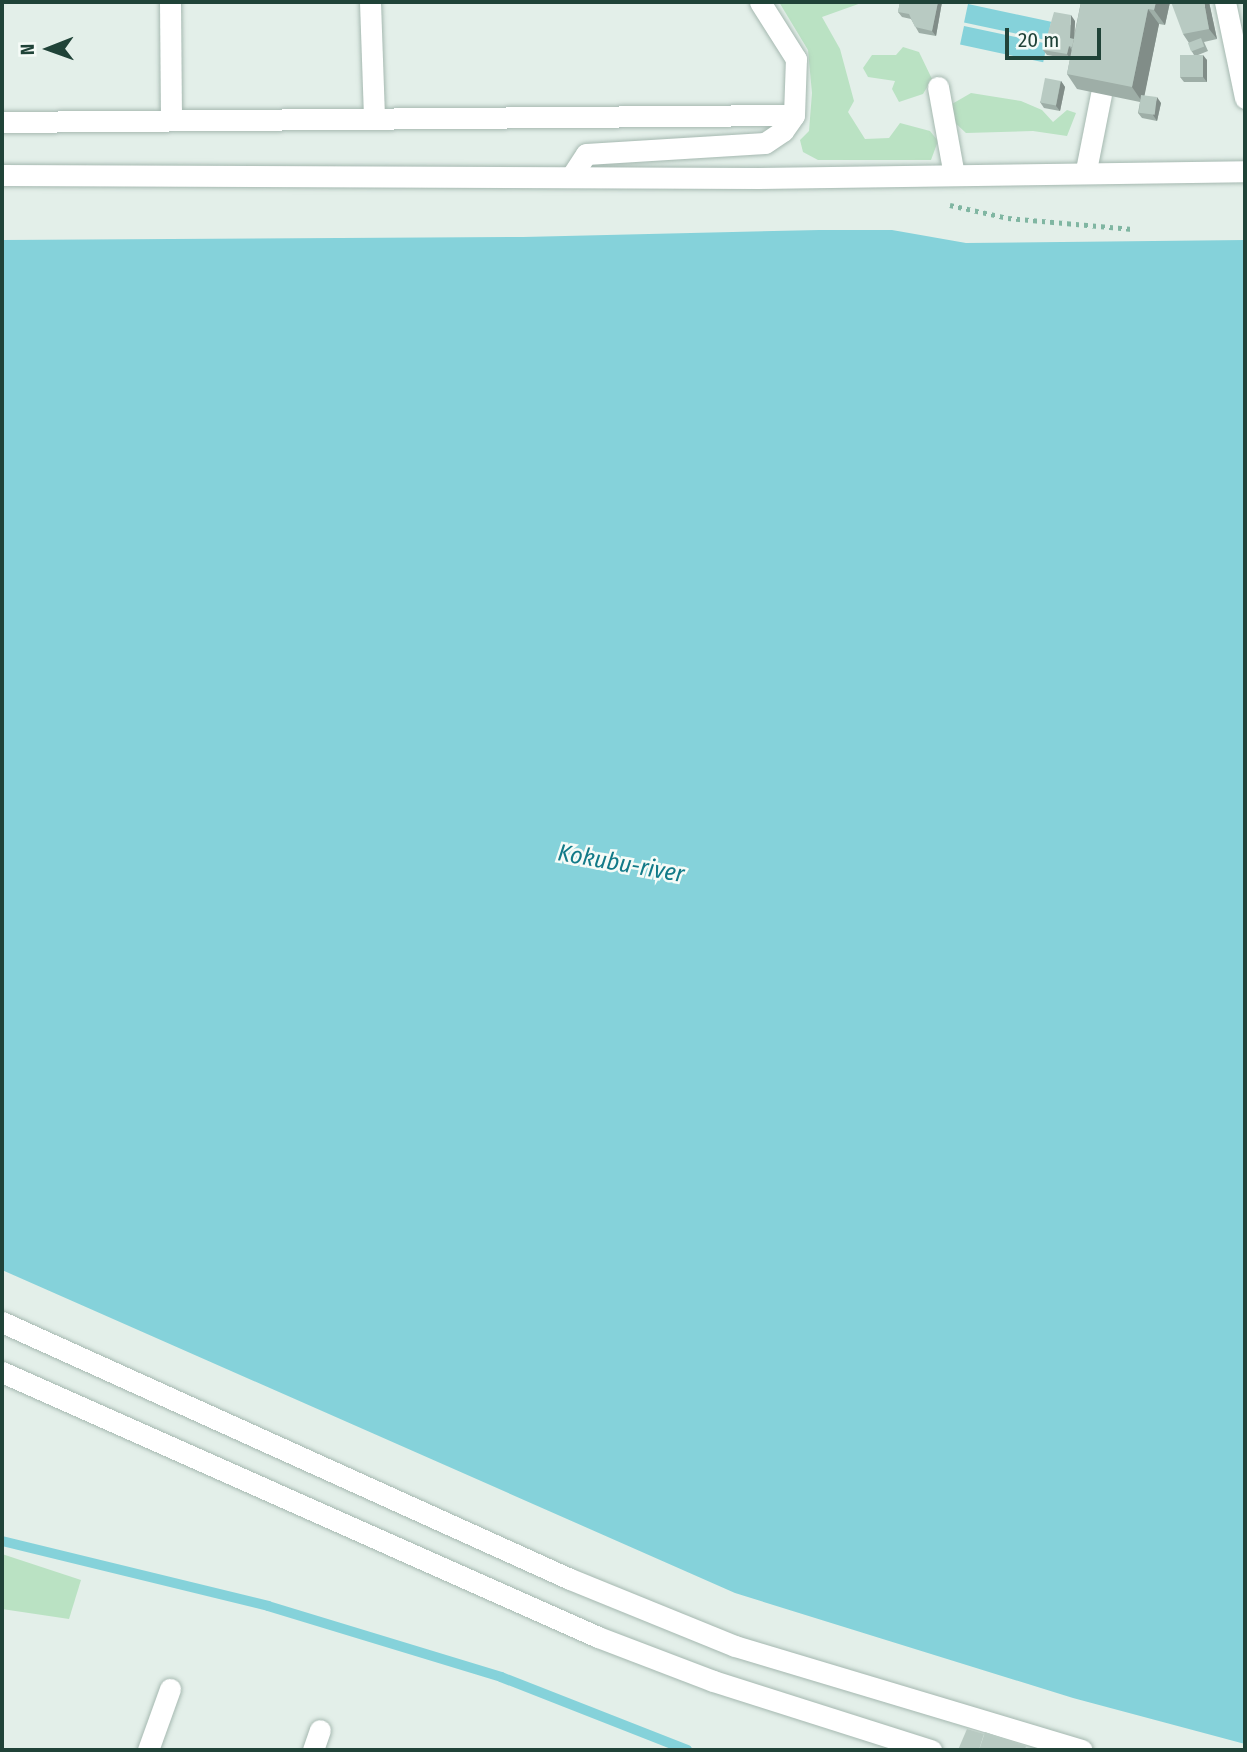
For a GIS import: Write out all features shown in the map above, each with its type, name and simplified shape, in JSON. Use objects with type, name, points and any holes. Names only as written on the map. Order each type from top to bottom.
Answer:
[{"type":"street","points":[[170,2],[171,120]]},
{"type":"street","points":[[370,2],[374,117]]},
{"type":"street","points":[[571,177],[586,154],[765,143],[783,131],[794,116],[796,59],[760,2]]},
{"type":"street","points":[[1225,2],[1245,98]]},
{"type":"street","points":[[938,88],[954,175]]},
{"type":"street","points":[[1086,170],[1101,94]]},
{"type":"street","points":[[2,122],[374,117],[794,116]]},
{"type":"street","points":[[2,169],[31,175]]},
{"type":"street","points":[[2,175],[571,177],[954,175],[1086,170],[1245,171]]},
{"type":"street","points":[[2,1322],[570,1579],[734,1646],[1082,1750]]},
{"type":"street","points":[[2,1372],[598,1636],[713,1681],[931,1750]]},
{"type":"street","points":[[148,1750],[170,1689]]},
{"type":"path","points":[[950,205],[1008,218],[1133,229]]},
{"type":"green space","points":[[779,2],[864,2],[822,17],[840,49],[854,101],[848,112],[865,139],[889,138],[900,123],[930,131],[938,141],[931,160],[818,160],[803,152],[800,140],[809,131],[812,93],[808,50]]},
{"type":"green space","points":[[903,47],[919,52],[932,79],[923,94],[899,102],[892,89],[895,81],[868,77],[863,68],[872,55],[896,55]]},
{"type":"green space","points":[[971,93],[1021,101],[1042,110],[1053,122],[1067,110],[1076,113],[1067,136],[1033,131],[966,133],[952,120],[952,104]]},
{"type":"green space","points":[[2,1554],[81,1580],[69,1619],[2,1609]]},
{"type":"water","points":[[968,4],[1051,22],[1047,40],[964,23]]},
{"type":"water","points":[[964,26],[1047,44],[1043,62],[960,45]]},
{"type":"water","name":"Kokubu-river","points":[[892,230],[966,243],[1245,240],[1245,1744],[1073,1698],[735,1593],[2,1270],[2,240],[523,237]]},
{"type":"building","points":[[900,2],[938,2],[932,31],[915,27],[909,14],[898,12]]},
{"type":"building","points":[[1081,2],[1156,2],[1154,10],[1148,9],[1132,87],[1067,74]]},
{"type":"building","points":[[1171,2],[1204,2],[1209,29],[1183,34]]},
{"type":"building","points":[[1054,12],[1071,15],[1070,38],[1074,39],[1067,54],[1043,50]]},
{"type":"building","points":[[1201,38],[1204,46],[1191,51],[1188,43]]},
{"type":"building","points":[[1180,55],[1203,55],[1203,77],[1180,77]]},
{"type":"building","points":[[1045,78],[1061,81],[1056,106],[1040,103]]},
{"type":"building","points":[[1141,95],[1157,97],[1155,115],[1139,113]]},
{"type":"building","points":[[967,1729],[984,1734],[979,1750],[958,1750]]},
{"type":"building","points":[[985,1732],[1026,1746],[1025,1750],[979,1750]]},
{"type":"waterway","points":[[2,1541],[268,1606],[501,1677],[687,1750]]}]
